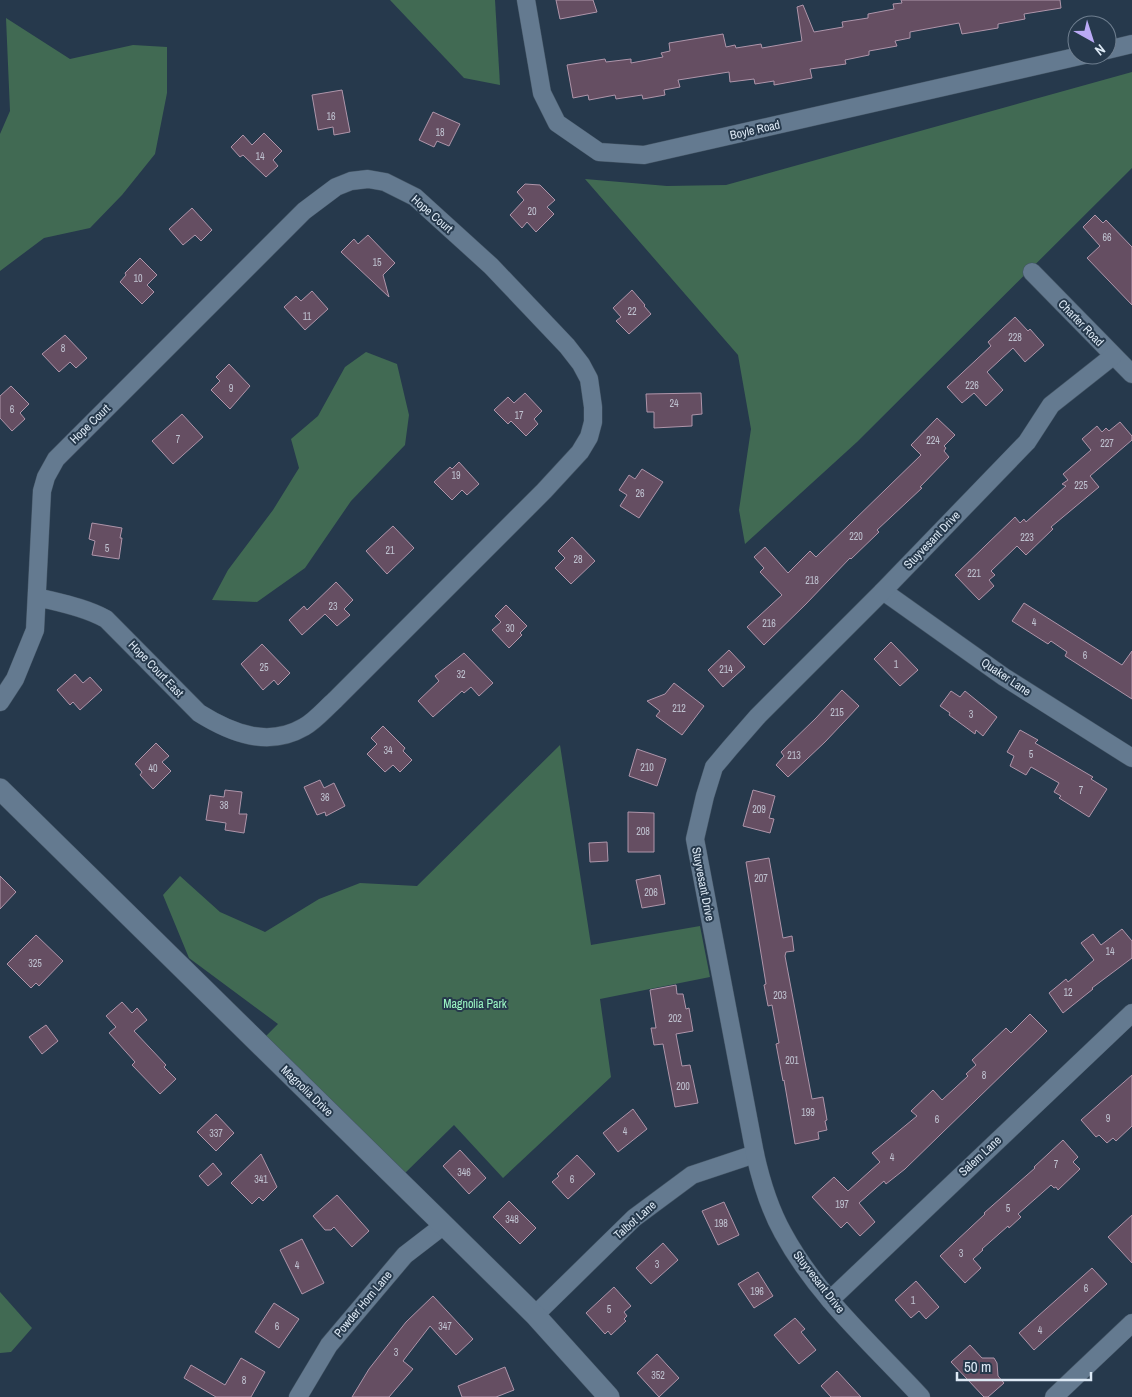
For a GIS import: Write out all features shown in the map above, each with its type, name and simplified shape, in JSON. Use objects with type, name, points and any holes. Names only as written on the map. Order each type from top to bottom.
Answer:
[{"type":"street","name":"Boyle Road","points":[[526,0],[542,93],[557,123],[599,152],[644,155],[1067,59]]},
{"type":"street","points":[[1117,48],[1132,44]]},
{"type":"street","name":"Hope Court","points":[[0,702],[15,678],[35,630],[42,492],[46,477],[56,459],[304,211],[336,187],[351,181],[368,179],[385,182],[415,197],[491,266],[567,346],[590,379],[593,422],[589,437],[580,452],[544,491],[335,700],[306,726],[292,734],[277,738]]},
{"type":"street","name":"Charter Road","points":[[1032,272],[1132,374]]},
{"type":"street","name":"Stuyvesant Drive","points":[[921,1397],[830,1300],[804,1267],[782,1232],[763,1189],[695,839],[704,796],[714,767],[730,748],[758,716],[883,591],[1027,442],[1051,406],[1113,356]]},
{"type":"street","name":"Quaker Lane","points":[[883,591],[1004,678],[1132,758]]},
{"type":"street","name":"Hope Court East","points":[[37,597],[94,612],[106,619],[199,713],[217,724],[237,732],[277,738]]},
{"type":"street","name":"Magnolia Drive","points":[[0,789],[535,1315],[609,1397]]},
{"type":"street","name":"Salem Lane","points":[[830,1300],[1132,1013]]},
{"type":"street","name":"Talbot Lane","points":[[535,1315],[634,1218],[692,1175],[755,1154]]},
{"type":"street","name":"Powder Horn Lane","points":[[298,1397],[328,1345],[405,1255],[444,1225]]},
{"type":"street","points":[[1054,1397],[1132,1323]]},
{"type":"green space","points":[[390,0],[495,0],[500,85],[464,78]]},
{"type":"green space","points":[[6,18],[70,59],[133,45],[167,47],[167,93],[155,154],[122,195],[90,228],[44,238],[0,271],[0,134],[10,111]]},
{"type":"green space","points":[[1132,72],[1132,168],[857,442],[745,544],[739,510],[751,429],[738,355],[585,179],[667,186],[726,185]]},
{"type":"green space","points":[[366,352],[397,364],[409,415],[405,445],[351,501],[305,568],[257,602],[212,600],[228,570],[273,510],[299,468],[291,439],[318,416],[345,367]]},
{"type":"green space","name":"Magnolia Park","points":[[560,745],[591,945],[700,926],[710,977],[600,999],[611,1077],[503,1178],[454,1125],[403,1175],[264,1038],[278,1024],[189,958],[163,895],[180,876],[220,912],[265,932],[319,899],[360,883],[417,886]]},
{"type":"green space","points":[[0,1292],[32,1328],[11,1352],[0,1353]]},
{"type":"building","points":[[556,0],[593,0],[597,12],[560,19]]},
{"type":"building","points":[[901,0],[1060,0],[1061,8],[1024,14],[1025,19],[998,24],[998,28],[962,34],[959,23],[910,32],[910,38],[895,41],[897,46],[869,51],[869,55],[845,60],[846,64],[810,69],[812,78],[774,85],[774,81],[755,84],[754,79],[730,82],[729,72],[678,80],[680,87],[664,90],[665,95],[643,99],[642,95],[616,99],[615,95],[589,100],[588,95],[573,98],[567,65],[605,59],[606,62],[631,59],[631,63],[663,57],[661,53],[670,51],[669,43],[723,34],[726,47],[735,45],[736,48],[761,44],[762,48],[802,41],[797,7],[803,5],[814,32],[843,27],[842,22],[868,18],[868,14],[894,9],[893,4],[902,3]]},
{"type":"building","points":[[342,90],[350,132],[334,135],[333,127],[318,130],[312,95]]},
{"type":"building","points":[[433,112],[460,124],[449,146],[437,141],[434,147],[419,140]]},
{"type":"building","points":[[264,133],[282,151],[273,160],[278,166],[266,177],[243,155],[240,157],[231,147],[243,135],[252,145]]},
{"type":"building","points":[[525,184],[540,185],[555,200],[547,207],[554,214],[536,232],[527,222],[522,228],[510,215],[524,200],[517,192]]},
{"type":"building","points":[[192,208],[212,230],[201,241],[195,235],[183,245],[169,229]]},
{"type":"building","points":[[1095,215],[1103,223],[1106,220],[1132,247],[1132,305],[1087,258],[1100,246],[1083,227]]},
{"type":"building","points":[[368,235],[395,263],[383,275],[389,297],[341,252],[354,239],[358,244]]},
{"type":"building","points":[[140,258],[157,275],[147,285],[154,292],[142,304],[120,282],[126,275],[125,273]]},
{"type":"building","points":[[632,290],[651,314],[629,334],[616,321],[621,317],[613,308]]},
{"type":"building","points":[[312,291],[328,309],[305,330],[284,307],[296,296],[301,301]]},
{"type":"building","points":[[1015,317],[1028,331],[1030,329],[1044,345],[1025,362],[1013,348],[987,372],[1003,390],[986,406],[974,393],[962,403],[947,387],[991,346],[988,342]]},
{"type":"building","points":[[65,335],[87,358],[76,368],[70,362],[59,372],[42,354]]},
{"type":"building","points":[[229,364],[250,386],[230,409],[211,390],[220,381],[216,377]]},
{"type":"building","points":[[11,386],[29,404],[20,413],[25,419],[12,431],[0,418],[0,396]]},
{"type":"building","points":[[525,393],[542,411],[534,419],[538,424],[526,436],[511,421],[508,424],[494,410],[508,397],[514,403]]},
{"type":"building","points":[[701,393],[702,414],[692,415],[692,426],[654,428],[654,412],[647,412],[646,394]]},
{"type":"building","points":[[182,414],[203,437],[173,464],[152,441]]},
{"type":"building","points":[[937,418],[955,435],[944,446],[946,448],[944,451],[949,457],[920,487],[922,488],[877,530],[879,532],[850,558],[764,645],[747,627],[782,595],[760,572],[764,568],[754,557],[765,547],[788,573],[810,551],[816,557],[921,455],[911,445]]},
{"type":"building","points":[[1120,422],[1132,436],[1132,440],[1090,476],[1099,487],[1051,527],[1053,529],[1026,555],[1017,546],[991,571],[995,575],[989,580],[994,586],[979,600],[955,575],[1015,517],[1020,523],[1024,519],[1026,522],[1066,486],[1062,484],[1068,480],[1063,474],[1091,450],[1082,439],[1097,426],[1102,432],[1106,428],[1109,431]]},
{"type":"building","points":[[459,462],[479,484],[467,495],[462,490],[452,500],[434,482],[450,467],[452,469]]},
{"type":"building","points":[[642,469],[663,482],[639,518],[620,506],[627,495],[619,490],[629,475],[635,479]]},
{"type":"building","points":[[92,523],[122,528],[119,559],[92,555],[95,541],[89,539]]},
{"type":"building","points":[[393,526],[414,548],[387,574],[366,551]]},
{"type":"building","points":[[572,537],[595,561],[571,584],[555,568],[565,558],[558,551]]},
{"type":"building","points":[[336,582],[353,600],[344,609],[350,615],[337,626],[325,614],[302,635],[289,620],[304,606],[307,610]]},
{"type":"building","points":[[1024,603],[1122,665],[1132,651],[1132,699],[1065,656],[1067,652],[1051,641],[1048,644],[1012,621]]},
{"type":"building","points":[[506,605],[527,626],[520,633],[522,635],[509,648],[492,630],[501,622],[495,616]]},
{"type":"building","points":[[891,642],[918,670],[900,686],[874,659]]},
{"type":"building","points":[[262,644],[290,673],[278,685],[274,680],[263,690],[241,664]]},
{"type":"building","points":[[729,650],[745,667],[723,687],[708,670]]},
{"type":"building","points":[[464,653],[493,683],[479,696],[471,687],[464,693],[462,691],[433,717],[418,701],[439,681],[435,676]]},
{"type":"building","points":[[75,674],[83,683],[90,677],[102,690],[80,710],[73,702],[70,705],[57,690]]},
{"type":"building","points":[[674,683],[704,706],[682,735],[656,716],[660,711],[647,701],[665,694]]},
{"type":"building","points":[[842,690],[859,706],[788,777],[776,765],[784,756],[781,752]]},
{"type":"building","points":[[951,691],[960,697],[965,691],[997,717],[983,736],[976,730],[975,734],[940,706]]},
{"type":"building","points":[[383,726],[405,748],[403,751],[412,760],[400,772],[393,765],[385,772],[367,754],[377,744],[371,738]]},
{"type":"building","points":[[1020,730],[1038,740],[1035,743],[1093,777],[1091,779],[1107,789],[1089,817],[1059,798],[1061,796],[1054,792],[1059,783],[1031,767],[1026,775],[1010,766],[1014,756],[1007,752]]},
{"type":"building","points":[[156,743],[169,756],[162,762],[171,771],[153,789],[140,775],[142,772],[135,764]]},
{"type":"building","points":[[637,749],[666,759],[657,786],[629,776]]},
{"type":"building","points":[[320,780],[324,788],[334,783],[345,806],[326,816],[325,812],[317,815],[304,787]]},
{"type":"building","points":[[225,790],[242,792],[239,814],[247,814],[244,833],[225,830],[226,823],[206,820],[210,795],[224,797]]},
{"type":"building","points":[[753,790],[775,796],[769,818],[774,819],[770,833],[743,826]]},
{"type":"building","points":[[628,812],[654,813],[654,852],[628,852]]},
{"type":"building","points":[[607,842],[608,861],[590,862],[589,843]]},
{"type":"building","points":[[769,858],[783,938],[792,936],[794,951],[786,952],[785,956],[812,1099],[823,1097],[827,1120],[825,1121],[827,1130],[818,1132],[819,1139],[795,1144],[776,1044],[779,1043],[772,1005],[768,1006],[764,985],[766,984],[746,862]]},
{"type":"building","points":[[660,875],[665,904],[642,908],[636,880]]},
{"type":"building","points":[[0,876],[16,892],[0,909]]},
{"type":"building","points":[[1122,929],[1132,941],[1132,958],[1063,1013],[1049,993],[1066,979],[1068,982],[1094,960],[1081,943],[1093,934],[1101,945]]},
{"type":"building","points":[[36,935],[63,961],[39,986],[36,983],[31,988],[7,964]]},
{"type":"building","points":[[676,985],[677,994],[683,994],[686,1009],[689,1008],[693,1031],[676,1034],[682,1066],[690,1065],[698,1103],[675,1107],[663,1044],[654,1045],[651,1028],[656,1028],[650,990]]},
{"type":"building","points":[[122,1002],[132,1013],[137,1008],[147,1020],[134,1031],[166,1065],[164,1067],[176,1079],[160,1094],[132,1065],[135,1062],[109,1033],[116,1027],[106,1016]]},
{"type":"building","points":[[1030,1014],[1047,1031],[905,1169],[886,1184],[884,1181],[859,1203],[875,1222],[860,1236],[847,1222],[841,1228],[812,1197],[834,1177],[848,1191],[880,1162],[872,1153],[917,1116],[911,1111],[933,1090],[942,1100],[968,1076],[966,1074],[976,1065],[972,1060],[1006,1028],[1011,1033]]},
{"type":"building","points":[[46,1025],[58,1041],[42,1054],[29,1037]]},
{"type":"building","points":[[1132,1075],[1132,1126],[1116,1141],[1113,1138],[1107,1143],[1099,1135],[1096,1137],[1081,1120]]},
{"type":"building","points":[[633,1109],[647,1129],[618,1152],[603,1133]]},
{"type":"building","points":[[216,1114],[234,1133],[216,1151],[197,1132]]},
{"type":"building","points":[[1063,1140],[1078,1157],[1073,1162],[1080,1169],[1058,1190],[1051,1185],[1018,1214],[1021,1217],[982,1249],[973,1259],[981,1268],[965,1283],[940,1256]]},
{"type":"building","points":[[460,1150],[486,1178],[469,1194],[443,1166]]},
{"type":"building","points":[[261,1154],[277,1187],[263,1201],[259,1197],[252,1204],[231,1183]]},
{"type":"building","points":[[577,1155],[595,1174],[568,1199],[552,1182],[559,1176],[557,1174]]},
{"type":"building","points":[[213,1163],[222,1174],[208,1186],[199,1176]]},
{"type":"building","points":[[337,1195],[369,1231],[352,1247],[334,1227],[331,1230],[325,1230],[313,1216]]},
{"type":"building","points":[[509,1201],[536,1228],[520,1244],[493,1217]]},
{"type":"building","points":[[724,1202],[739,1235],[718,1245],[702,1211]]},
{"type":"building","points":[[1132,1215],[1132,1263],[1108,1237]]},
{"type":"building","points":[[302,1239],[324,1283],[302,1294],[280,1250]]},
{"type":"building","points":[[663,1243],[678,1260],[651,1284],[636,1268]]},
{"type":"building","points":[[1092,1268],[1107,1284],[1034,1350],[1019,1333]]},
{"type":"building","points":[[758,1272],[773,1296],[754,1308],[738,1284]]},
{"type":"building","points":[[916,1281],[939,1307],[926,1319],[919,1311],[911,1318],[895,1300]]},
{"type":"building","points":[[614,1287],[631,1306],[624,1312],[627,1316],[624,1319],[626,1321],[611,1335],[608,1331],[605,1334],[586,1313]]},
{"type":"building","points":[[433,1296],[473,1339],[456,1355],[430,1326],[403,1361],[413,1369],[389,1397],[352,1397],[369,1369],[406,1322]]},
{"type":"building","points":[[274,1303],[299,1319],[279,1348],[255,1332]]},
{"type":"building","points":[[795,1318],[805,1329],[801,1332],[816,1350],[799,1364],[774,1335]]},
{"type":"building","points":[[970,1345],[982,1358],[994,1358],[997,1363],[998,1376],[1004,1383],[988,1397],[984,1397],[951,1362]]},
{"type":"building","points":[[657,1354],[679,1378],[659,1397],[637,1373]]},
{"type":"building","points":[[241,1358],[265,1372],[251,1397],[216,1397],[184,1378],[191,1365],[225,1385]]},
{"type":"building","points":[[505,1367],[514,1390],[496,1397],[462,1397],[458,1386]]},
{"type":"building","points":[[837,1371],[861,1397],[831,1397],[821,1386]]}]
